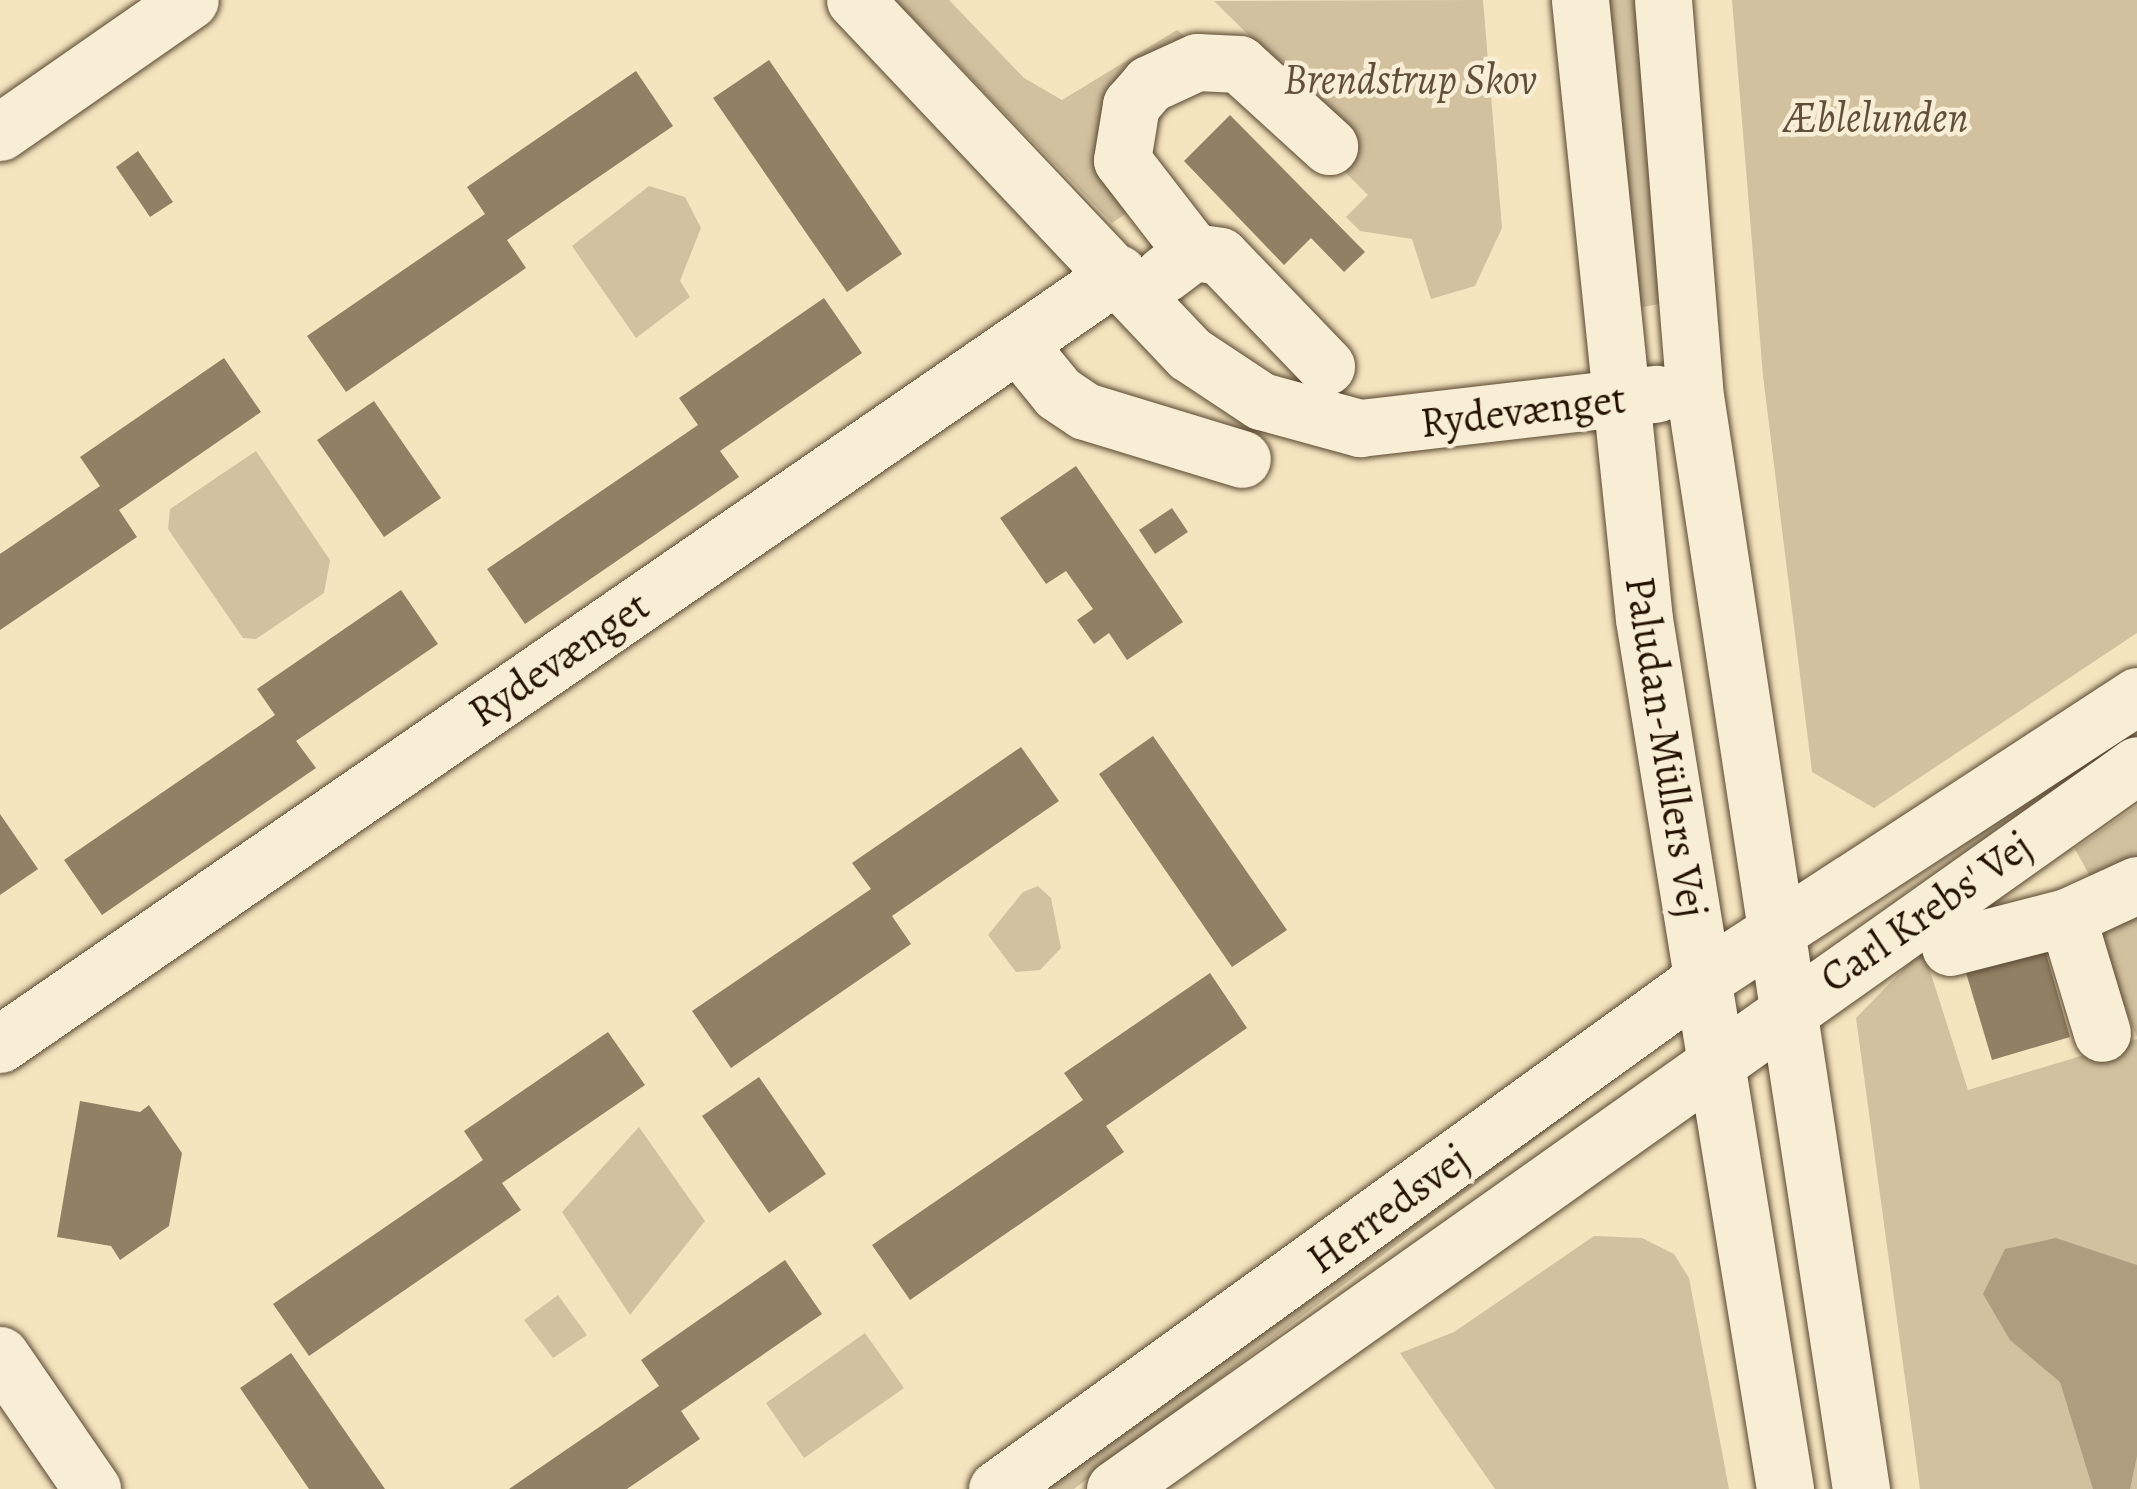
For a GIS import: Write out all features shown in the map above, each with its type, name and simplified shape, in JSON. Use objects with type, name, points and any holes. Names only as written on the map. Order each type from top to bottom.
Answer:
[{"type":"street","points":[[0,132],[190,0]]},
{"type":"street","name":"Rydevænget","points":[[855,0],[1225,380],[1328,423],[1401,427],[1694,389]]},
{"type":"street","name":"Paludan-Müllers Vej","points":[[1580,0],[1617,399],[1785,1489]]},
{"type":"street","name":"Paludan-Müllers Vej","points":[[1663,0],[1694,389],[1861,1489]]},
{"type":"street","points":[[1326,366],[1234,266],[1193,252],[1122,160],[1131,105],[1149,84],[1197,62],[1239,64],[1329,146]]},
{"type":"street","points":[[1128,285],[1193,252]]},
{"type":"street","name":"Rydevænget","points":[[0,1044],[1018,344],[1128,285]]},
{"type":"street","points":[[1018,344],[1058,393],[1085,411],[1242,459]]},
{"type":"street","name":"Carl Krebs' Vej","points":[[1778,928],[2137,696]]},
{"type":"street","name":"Carl Krebs' Vej","points":[[1716,1060],[2137,765]]},
{"type":"street","points":[[1950,947],[2067,917],[2137,885]]},
{"type":"street","points":[[2067,917],[2102,1033]]},
{"type":"street","name":"Herredsvej","points":[[997,1489],[1778,928]]},
{"type":"street","name":"Herredsvej","points":[[1115,1489],[1716,1060]]},
{"type":"street","points":[[0,1355],[92,1489]]},
{"type":"green space","name":"Brendstrup Skov","points":[[895,0],[949,0],[1024,78],[1062,100],[1177,30],[1193,43],[1128,90],[1137,206],[1112,223]]},
{"type":"green space","name":"Brendstrup Skov","points":[[1483,0],[1502,228],[1475,286],[1431,299],[1412,239],[1360,231],[1346,217],[1368,195],[1335,162],[1357,142],[1214,1]]},
{"type":"green space","points":[[1603,0],[1640,0],[1664,303],[1627,310]]},
{"type":"green space","name":"Æblelunden","points":[[1732,0],[2137,0],[2137,633],[1874,808],[1812,772],[1763,376]]},
{"type":"green space","points":[[649,186],[685,197],[701,228],[680,281],[690,297],[636,338],[572,246]]},
{"type":"green space","points":[[256,451],[330,560],[324,593],[256,639],[243,638],[168,529],[170,509]]},
{"type":"green space","points":[[2137,806],[2137,873],[2097,889],[2075,849]]},
{"type":"green space","points":[[1038,886],[1051,898],[1061,948],[1040,970],[1016,972],[988,935],[1023,892]]},
{"type":"green space","points":[[2137,909],[2137,1037],[2090,925]]},
{"type":"green space","points":[[1923,949],[1968,1090],[2137,1039],[2137,1489],[1920,1489],[1856,1018]]},
{"type":"green space","points":[[1619,1065],[1622,1074],[1074,1489],[1028,1489]]},
{"type":"green space","points":[[639,1127],[705,1221],[630,1315],[562,1212]]},
{"type":"green space","points":[[1594,1236],[1642,1238],[1674,1254],[1689,1278],[1729,1489],[1495,1489],[1400,1353],[1454,1332]]},
{"type":"green space","points":[[558,1295],[587,1335],[553,1358],[524,1320]]},
{"type":"green space","points":[[865,1333],[904,1388],[804,1458],[766,1403]]},
{"type":"shaded area","points":[[2056,1238],[2137,1265],[2137,1456],[2130,1489],[2093,1489],[2060,1382],[2010,1340],[1983,1294],[2005,1249]]},
{"type":"building","points":[[769,60],[902,254],[847,292],[713,98]]},
{"type":"building","points":[[636,71],[673,126],[507,240],[526,268],[346,392],[307,336],[485,214],[467,187]]},
{"type":"building","points":[[1230,115],[1365,252],[1344,272],[1311,238],[1284,265],[1184,161]]},
{"type":"building","points":[[138,151],[173,202],[150,217],[116,167]]},
{"type":"building","points":[[824,298],[862,353],[720,451],[739,477],[525,624],[487,569],[698,425],[679,398]]},
{"type":"building","points":[[224,358],[261,412],[119,510],[137,537],[0,630],[0,554],[100,486],[80,457]]},
{"type":"building","points":[[374,401],[441,498],[384,537],[317,440]]},
{"type":"building","points":[[1076,466],[1183,622],[1127,660],[1109,633],[1094,644],[1077,620],[1093,609],[1066,571],[1046,584],[1000,518]]},
{"type":"building","points":[[1172,508],[1188,532],[1155,554],[1139,530]]},
{"type":"building","points":[[401,590],[438,644],[296,741],[316,768],[102,915],[64,860],[275,715],[257,689]]},
{"type":"building","points":[[1153,736],[1287,930],[1232,967],[1099,774]]},
{"type":"building","points":[[1021,747],[1059,801],[892,916],[911,944],[731,1068],[692,1011],[871,889],[852,863]]},
{"type":"building","points":[[0,814],[38,869],[0,895]]},
{"type":"building","points":[[2043,943],[2070,1037],[1992,1060],[1964,966]]},
{"type":"building","points":[[1210,973],[1247,1028],[1106,1126],[1124,1152],[910,1300],[872,1245],[1083,1100],[1064,1073]]},
{"type":"building","points":[[608,1032],[645,1085],[502,1183],[521,1210],[309,1356],[273,1304],[483,1160],[464,1131]]},
{"type":"building","points":[[759,1077],[826,1174],[769,1213],[702,1116]]},
{"type":"building","points":[[80,1101],[140,1112],[149,1105],[182,1153],[169,1226],[120,1260],[111,1246],[57,1237]]},
{"type":"building","points":[[785,1260],[822,1314],[681,1411],[700,1439],[627,1489],[509,1489],[659,1386],[641,1360]]},
{"type":"building","points":[[291,1353],[385,1489],[309,1489],[240,1388]]}]
